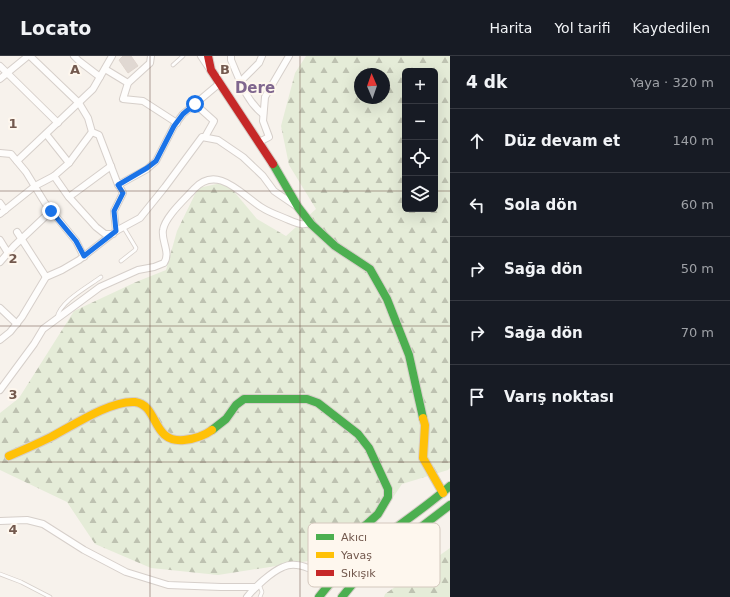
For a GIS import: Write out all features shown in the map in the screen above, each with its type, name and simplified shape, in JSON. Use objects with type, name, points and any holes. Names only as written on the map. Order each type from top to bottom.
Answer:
[{"type":"main road","points":[[208,56],[211,70],[259,142],[298,207],[310,223],[335,246],[370,269],[387,299],[409,355],[425,425],[423,458],[443,493]]},
{"type":"main road","points":[[9,456],[97,414],[131,402],[138,402],[146,407],[161,434],[167,438],[178,440],[198,437],[215,428],[226,419],[236,404],[244,399],[307,399],[318,403],[358,434],[369,448],[388,489],[388,497],[378,514],[368,523]]},
{"type":"main road","points":[[404,523],[430,504],[450,486]]},
{"type":"main road","points":[[426,523],[450,505]]},
{"type":"main road","points":[[319,597],[326,587]]},
{"type":"main road","points":[[342,597],[350,587]]},
{"type":"street","points":[[0,79],[29,56],[79,103],[88,118],[92,132]]},
{"type":"street","points":[[74,56],[100,77]]},
{"type":"street","points":[[17,162],[93,89],[112,56]]},
{"type":"street","points":[[151,56],[150,63],[128,83],[123,99],[142,101],[177,123]]},
{"type":"street","points":[[201,56],[211,70]]},
{"type":"street","points":[[231,56],[231,60],[245,92],[256,108],[263,114]]},
{"type":"street","points":[[241,82],[259,63],[262,56]]},
{"type":"street","points":[[259,142],[269,137],[263,120],[265,98],[288,56]]},
{"type":"street","points":[[0,66],[58,123]]},
{"type":"street","points":[[105,69],[128,83]]},
{"type":"street","points":[[118,185],[156,161],[183,114],[220,83]]},
{"type":"street","points":[[0,340],[17,324],[46,277],[62,270],[115,233],[140,218],[202,137],[205,137],[214,121],[195,104]]},
{"type":"street","points":[[0,203],[3,212],[35,186],[54,176],[69,163],[92,132]]},
{"type":"street","points":[[92,132],[100,135],[118,185],[123,193],[114,211],[115,233]]},
{"type":"street","points":[[46,134],[69,163]]},
{"type":"street","points":[[205,137],[218,140],[243,157],[263,176],[274,191],[298,207]]},
{"type":"street","points":[[0,153],[11,154],[26,172],[51,211],[76,241],[84,256]]},
{"type":"street","points":[[69,197],[111,166]]},
{"type":"street","points":[[54,176],[69,197],[96,227],[105,234],[115,233]]},
{"type":"street","points":[[0,390],[34,344],[41,331],[100,287],[138,270],[154,267],[164,263],[167,256],[162,234],[165,222],[199,184],[211,180],[220,180],[274,214],[303,224],[310,223]]},
{"type":"street","points":[[0,262],[51,211]]},
{"type":"street","points":[[17,232],[46,277]]},
{"type":"street","points":[[0,240],[8,253]]},
{"type":"street","points":[[0,308],[17,324]]},
{"type":"street","points":[[0,520],[27,520],[43,524],[84,550],[126,572],[168,585],[221,587],[258,585]]},
{"type":"street","points":[[247,597],[258,585],[283,567],[301,565],[308,568]]},
{"type":"lane","points":[[173,65],[183,56]]},
{"type":"lane","points":[[121,261],[136,248],[124,228]]},
{"type":"lane","points":[[57,320],[58,312],[65,304],[77,293],[101,277]]},
{"type":"lane","points":[[0,574],[21,582],[50,597]]},
{"type":"lane","points":[[258,585],[262,592],[260,597]]},
{"type":"green space","points":[[306,56],[450,56],[450,468],[448,470],[402,484],[376,523],[308,523],[308,561],[218,575],[151,568],[95,544],[67,502],[0,470],[0,413],[19,398],[74,311],[136,282],[166,270],[177,231],[198,188],[226,182],[257,219],[286,236],[316,209],[289,165],[281,126],[295,73]]},
{"type":"green space","points":[[450,548],[450,597],[384,597],[385,594],[395,587],[440,587],[440,555]]},
{"type":"building","points":[[123,56],[131,56],[138,66],[128,73],[119,60]]},
{"type":"traffic: fast","points":[[273,164],[298,207],[311,224],[335,246],[370,269],[387,299],[409,355],[423,418]]},
{"type":"traffic: fast","points":[[212,430],[226,419],[236,405],[244,399],[307,399],[318,403],[358,434],[369,448],[388,489],[388,497],[378,514],[368,523]]},
{"type":"traffic: fast","points":[[402,523],[450,486]]},
{"type":"traffic: fast","points":[[426,523],[450,505]]},
{"type":"traffic: fast","points":[[319,597],[327,587]]},
{"type":"traffic: fast","points":[[342,597],[350,587]]},
{"type":"traffic: slow","points":[[9,456],[35,445],[103,409],[125,402],[135,402],[143,405],[148,410],[160,430],[166,436],[173,439],[184,440],[195,438],[212,430]]},
{"type":"traffic: slow","points":[[423,418],[425,425],[423,458],[443,493]]},
{"type":"traffic: jam","points":[[208,56],[211,70],[273,164]]},
{"type":"district","name":"Dere","points":[[255,88]]},
{"type":"route","points":[[51,211],[76,241],[84,256],[96,248],[116,231],[114,211],[123,193],[118,185],[156,161],[174,126],[183,114],[195,104]]}]
